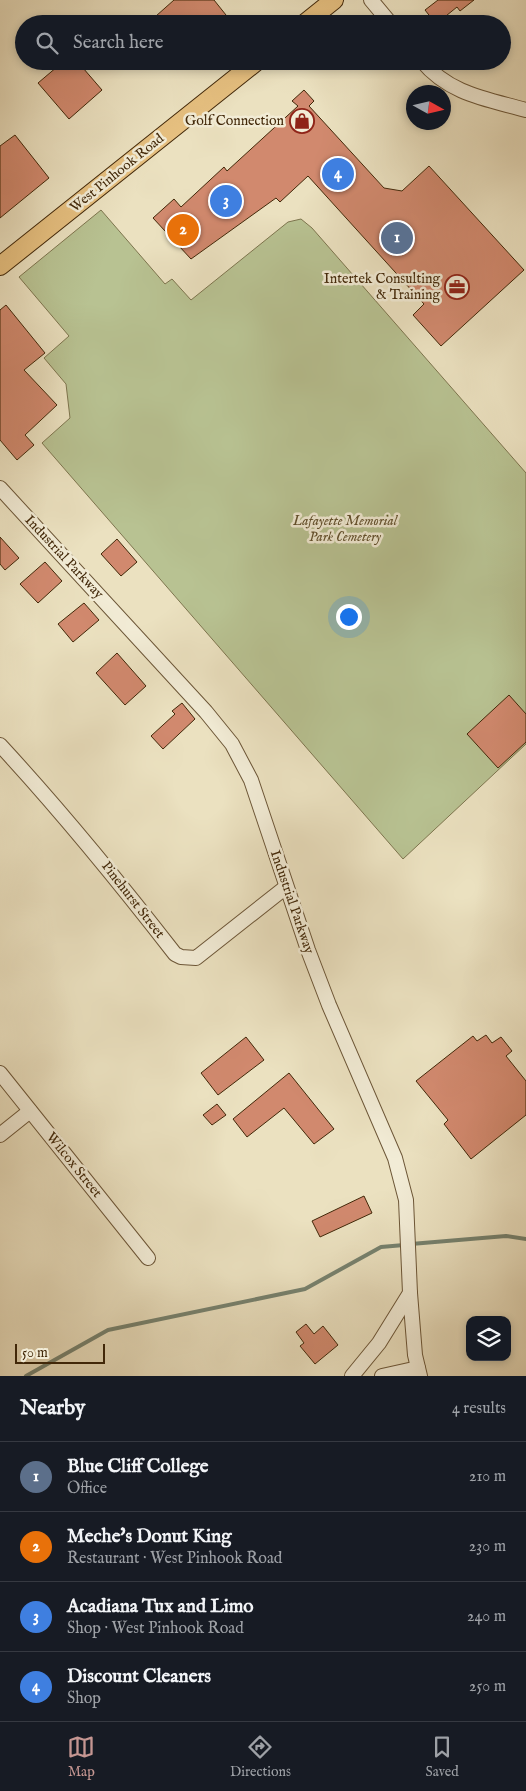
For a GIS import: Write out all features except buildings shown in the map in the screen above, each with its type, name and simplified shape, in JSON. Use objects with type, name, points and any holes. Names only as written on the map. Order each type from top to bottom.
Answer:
[{"type":"main road","points":[[315,15],[334,0]]},
{"type":"main road","name":"West Pinhook Road","points":[[0,266],[246,70]]},
{"type":"street","points":[[371,0],[384,15]]},
{"type":"street","points":[[431,70],[440,79],[458,90],[526,110]]},
{"type":"street","name":"Industrial Parkway","points":[[0,488],[206,712],[232,744],[250,780],[329,1005],[402,1179],[407,1208],[412,1322],[419,1372]]},
{"type":"street","name":"Pinehurst Street","points":[[0,745],[65,817],[124,888],[175,954],[181,957],[196,958],[286,887]]},
{"type":"street","name":"Wilcox Street","points":[[0,1072],[148,1258]]},
{"type":"street","points":[[0,1135],[30,1111]]},
{"type":"street","points":[[352,1376],[379,1343],[410,1288]]},
{"type":"street","points":[[382,1376],[419,1372]]},
{"type":"green space","name":"Lafayette Memorial Park Cemetery","points":[[101,210],[165,284],[172,279],[191,300],[288,222],[301,219],[312,228],[526,473],[526,744],[403,859],[42,443],[70,418],[66,384],[44,358],[69,336],[19,277]]},
{"type":"waterway","points":[[411,1244],[506,1236],[526,1239]]},
{"type":"waterway","points":[[26,1376],[108,1330],[305,1289],[381,1247],[404,1245]]},
{"type":"place","name":"Golf Connection","points":[[302,121]]},
{"type":"place","name":"Discount Cleaners","points":[[338,174]]},
{"type":"place","name":"Acadiana Tux and Limo","points":[[226,201]]},
{"type":"place","name":"Meche's Donut King","points":[[183,230]]},
{"type":"place","name":"Blue Cliff College","points":[[397,238]]},
{"type":"place","name":"Intertek Consulting & Training","points":[[457,287]]}]
